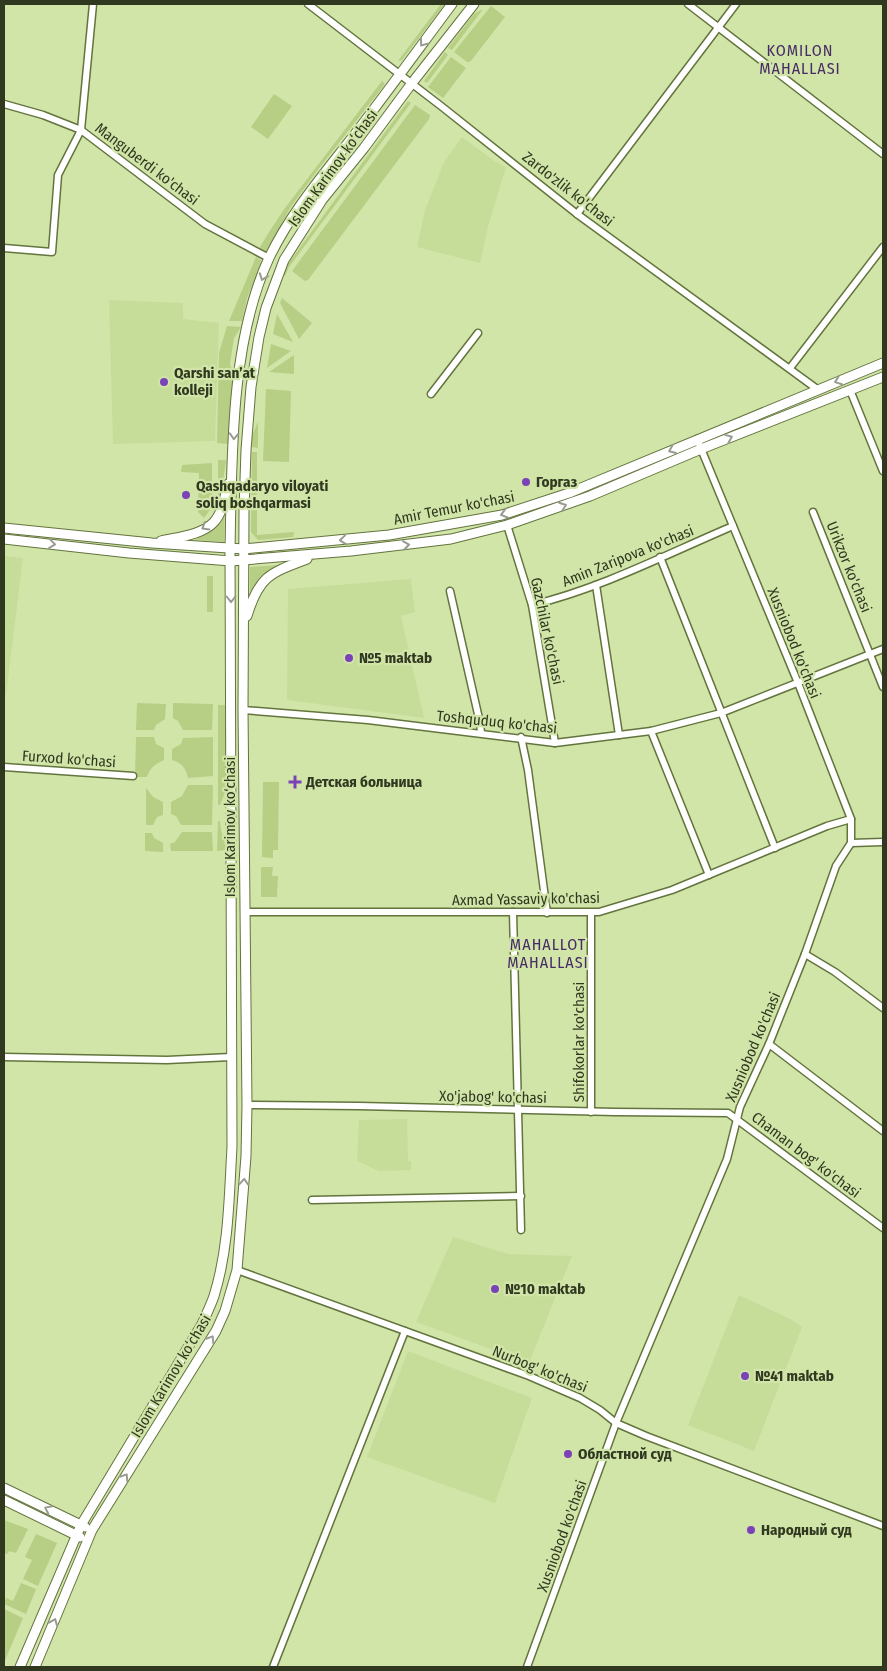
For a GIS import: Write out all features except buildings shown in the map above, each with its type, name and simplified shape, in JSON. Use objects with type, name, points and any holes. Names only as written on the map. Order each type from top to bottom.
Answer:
[{"type":"main road","name":"Islom Karimov ko‘chasi","points":[[20,1667],[80,1525],[202,1324],[214,1298],[222,1266],[227,1231],[232,1147],[230,549],[232,469],[234,425],[240,372],[254,299],[269,258],[304,198],[452,4]]},
{"type":"main road","name":"Islom Karimov ko‘chasi","points":[[35,1667],[92,1530],[216,1331],[225,1311],[237,1270],[246,1147],[243,710],[246,449],[251,387],[266,308],[284,260],[317,207],[474,4]]},
{"type":"main road","name":"Amir Temur ko'chasi","points":[[4,528],[152,543],[244,549],[389,535],[502,515],[568,493],[883,363]]},
{"type":"main road","name":"Amir Temur ko'chasi","points":[[4,539],[129,553],[244,561],[394,547],[451,539],[507,525],[590,496],[883,376]]},
{"type":"main road","points":[[152,543],[195,533],[214,521],[223,506],[232,469]]},
{"type":"main road","points":[[244,624],[256,591],[262,581],[273,572],[318,555]]},
{"type":"main road","points":[[232,1147],[238,1142],[246,1147]]},
{"type":"main road","points":[[4,1488],[92,1530]]},
{"type":"main road","points":[[4,1500],[88,1540]]},
{"type":"street","points":[[4,248],[52,252],[58,175],[81,130],[93,4]]},
{"type":"street","name":"Zardo'zlik ko'chasi","points":[[308,4],[578,214],[817,389]]},
{"type":"street","points":[[688,4],[883,154]]},
{"type":"street","points":[[578,214],[736,4]]},
{"type":"street","name":"Manguberdi ko'chasi","points":[[4,104],[43,115],[81,130],[205,224],[269,258]]},
{"type":"street","points":[[790,368],[883,247]]},
{"type":"street","points":[[431,394],[478,333]]},
{"type":"street","points":[[850,390],[883,471]]},
{"type":"street","name":"Xusniobod ko'chasi","points":[[527,1667],[616,1422],[727,1159],[740,1107],[769,1044],[805,954],[836,866],[851,843],[850,819],[798,683],[697,439]]},
{"type":"street","name":"Urikzor ko'chasi","points":[[813,512],[883,687]]},
{"type":"street","name":"Gazchilar ko'chasi","points":[[507,525],[532,605],[555,743]]},
{"type":"street","name":"Amin Zaripova ko'chasi","points":[[532,605],[558,599],[596,585],[733,526]]},
{"type":"street","points":[[660,558],[775,848]]},
{"type":"street","points":[[596,585],[619,735]]},
{"type":"street","points":[[450,591],[481,733]]},
{"type":"street","name":"Toshquduq ko'chasi","points":[[243,710],[368,720],[555,743],[651,731],[721,712],[883,649]]},
{"type":"street","points":[[651,731],[709,875]]},
{"type":"street","points":[[521,738],[528,770],[547,914]]},
{"type":"street","name":"Furxod ko'chasi","points":[[4,767],[133,776]]},
{"type":"street","name":"Axmad Yassaviy ko'chasi","points":[[245,912],[513,912],[547,914],[599,912],[672,890],[827,826],[850,819]]},
{"type":"street","points":[[851,843],[883,842]]},
{"type":"street","points":[[513,912],[521,1230]]},
{"type":"street","name":"Shifokorlar ko'chasi","points":[[591,913],[591,1112]]},
{"type":"street","points":[[805,954],[835,972],[883,1008]]},
{"type":"street","points":[[769,1044],[883,1131]]},
{"type":"street","points":[[4,1057],[167,1060],[232,1057]]},
{"type":"street","name":"Xo'jabog' ko'chasi","points":[[246,1105],[728,1113],[738,1120]]},
{"type":"street","name":"Chaman bog' ko'chasi","points":[[738,1120],[883,1228]]},
{"type":"street","points":[[312,1200],[521,1196]]},
{"type":"street","name":"Nurbog' ko'chasi","points":[[237,1270],[529,1376],[580,1398],[616,1422],[646,1436],[883,1526]]},
{"type":"street","points":[[273,1667],[406,1331]]},
{"type":"shaded area","points":[[441,4],[445,4],[402,60],[398,61]]},
{"type":"shaded area","points":[[491,6],[505,17],[470,62],[467,62],[454,52]]},
{"type":"shaded area","points":[[483,9],[452,50],[448,48],[474,14]]},
{"type":"shaded area","points":[[445,52],[448,55],[427,83],[424,81]]},
{"type":"shaded area","points":[[451,57],[466,68],[443,98],[428,87]]},
{"type":"shaded area","points":[[382,81],[385,84],[290,208],[267,253],[259,249],[285,208]]},
{"type":"shaded area","points":[[274,94],[292,106],[268,139],[251,127]]},
{"type":"shaded area","points":[[408,101],[411,103],[289,267],[285,276],[283,275],[287,265]]},
{"type":"shaded area","points":[[415,105],[430,115],[429,119],[308,280],[305,281],[292,271]]},
{"type":"shaded area","points":[[462,137],[493,160],[506,167],[488,227],[480,263],[417,247],[425,210],[444,162]]},
{"type":"shaded area","points":[[256,257],[262,261],[247,298],[242,321],[229,321]]},
{"type":"shaded area","points":[[282,298],[312,323],[299,339],[280,303]]},
{"type":"shaded area","name":"Qarshi san’at kolleji","points":[[109,300],[183,303],[183,319],[219,323],[215,441],[113,444]]},
{"type":"shaded area","points":[[277,314],[293,342],[273,334]]},
{"type":"shaded area","points":[[227,326],[241,327],[234,338],[230,364],[233,377],[228,444],[217,443],[219,353]]},
{"type":"shaded area","points":[[271,344],[291,351],[267,368]]},
{"type":"shaded area","points":[[294,355],[294,374],[269,372]]},
{"type":"shaded area","points":[[266,389],[291,391],[289,462],[263,461]]},
{"type":"shaded area","points":[[258,422],[258,448],[252,447],[252,436]]},
{"type":"shaded area","points":[[252,452],[257,452],[257,535],[294,532],[293,537],[258,540],[251,532]]},
{"type":"shaded area","points":[[218,460],[226,460],[221,497],[218,505]]},
{"type":"shaded area","points":[[212,463],[212,507],[204,518],[198,512],[199,473],[181,472],[182,465]]},
{"type":"shaded area","points":[[225,506],[224,542],[187,539],[199,536]]},
{"type":"shaded area","points":[[4,556],[23,558],[6,695],[4,695]]},
{"type":"shaded area","points":[[279,565],[260,577],[250,596],[250,567]]},
{"type":"shaded area","points":[[207,576],[213,576],[213,612],[207,612]]},
{"type":"shaded area","name":"№5 maktab","points":[[411,579],[415,612],[401,616],[424,718],[287,700],[288,589]]},
{"type":"shaded area","points":[[137,703],[166,704],[165,719],[156,725],[154,730],[136,730]]},
{"type":"shaded area","points":[[173,703],[213,704],[212,730],[183,730],[178,721],[173,718]]},
{"type":"shaded area","points":[[218,705],[226,705],[226,790],[220,805],[218,805]]},
{"type":"shaded area","points":[[136,737],[154,737],[156,744],[164,748],[164,760],[153,767],[147,777],[135,777]]},
{"type":"shaded area","points":[[213,737],[213,776],[188,778],[183,766],[172,760],[172,749],[181,744],[183,738]]},
{"type":"shaded area","points":[[263,782],[279,782],[278,850],[273,850],[273,858],[262,857]]},
{"type":"shaded area","points":[[188,785],[213,785],[212,825],[181,825],[176,816],[171,814],[171,802],[182,796]]},
{"type":"shaded area","points":[[146,788],[153,797],[163,802],[163,815],[157,817],[153,825],[146,825]]},
{"type":"shaded area","points":[[218,821],[220,821],[225,850],[217,851]]},
{"type":"shaded area","points":[[182,832],[212,832],[213,851],[171,851],[170,844],[175,842]]},
{"type":"shaded area","points":[[145,833],[152,833],[154,838],[163,843],[163,852],[145,851]]},
{"type":"shaded area","points":[[261,867],[273,867],[272,876],[278,876],[277,897],[261,897]]},
{"type":"shaded area","points":[[407,1119],[408,1161],[411,1161],[411,1170],[379,1171],[357,1161],[359,1120]]},
{"type":"shaded area","name":"№10 maktab","points":[[453,1237],[508,1254],[572,1256],[529,1363],[416,1322]]},
{"type":"shaded area","name":"№41 maktab","points":[[739,1295],[792,1320],[802,1327],[754,1451],[688,1425]]},
{"type":"shaded area","points":[[408,1351],[532,1398],[495,1503],[367,1457]]},
{"type":"shaded area","points":[[4,1520],[28,1529],[16,1553],[9,1551],[7,1554],[4,1553]]},
{"type":"shaded area","points":[[36,1534],[57,1543],[38,1586],[23,1579],[32,1560],[25,1557]]},
{"type":"shaded area","points":[[21,1583],[36,1589],[26,1614],[4,1604],[6,1598],[13,1601]]},
{"type":"shaded area","points":[[4,1609],[23,1618],[4,1663]]},
{"type":"place","name":"Qarshi san’at kolleji","points":[[164,382]]},
{"type":"place","name":"Горгаз","points":[[526,482]]},
{"type":"place","name":"Qashqadaryo viloyati soliq boshqarmasi","points":[[186,495]]},
{"type":"place","name":"№5 maktab","points":[[349,658]]},
{"type":"place","name":"Детская больница","points":[[295,782]]},
{"type":"place","name":"№10 maktab","points":[[495,1289]]},
{"type":"place","name":"№41 maktab","points":[[745,1376]]},
{"type":"place","name":"Областной суд","points":[[568,1454]]},
{"type":"place","name":"Народный суд","points":[[751,1530]]},
{"type":"district","name":"KOMILON MAHALLASI","points":[[800,59]]},
{"type":"district","name":"MAHALLOT MAHALLASI","points":[[548,953]]}]
